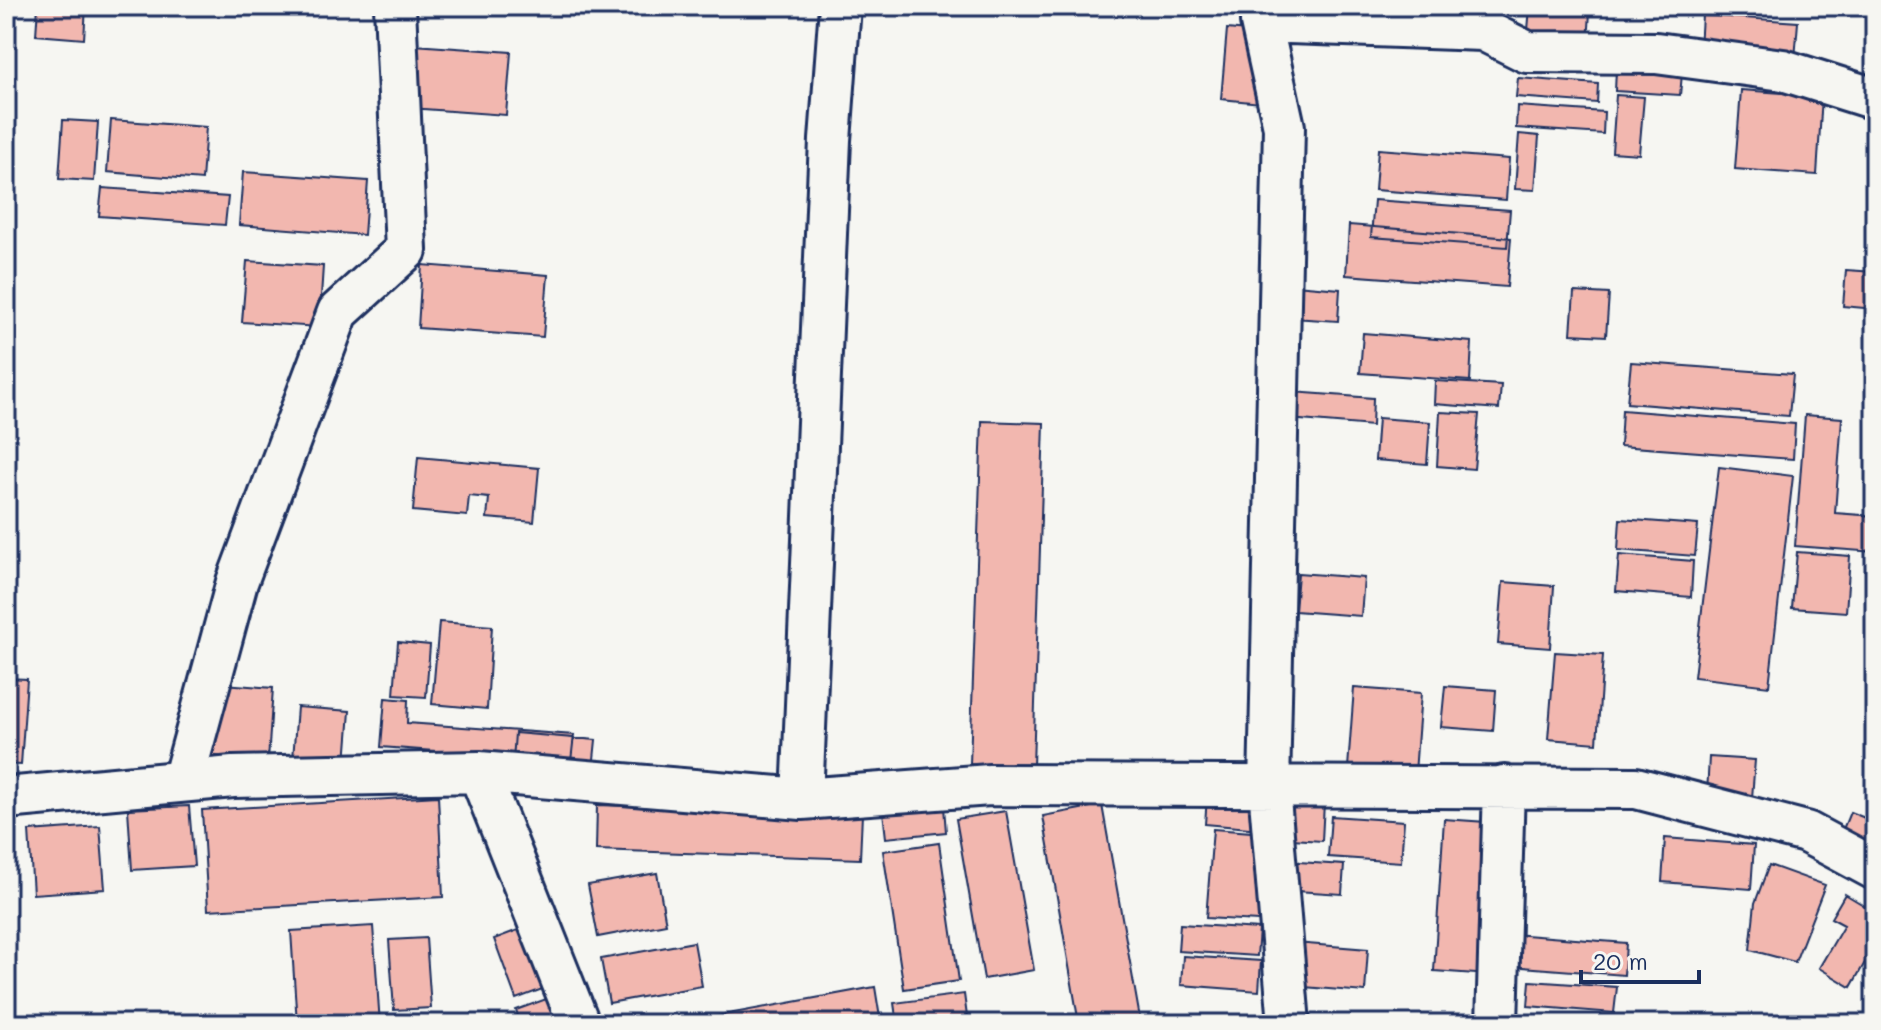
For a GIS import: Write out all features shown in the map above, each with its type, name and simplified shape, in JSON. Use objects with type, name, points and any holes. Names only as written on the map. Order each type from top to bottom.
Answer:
[{"type":"street","points":[[183,781],[237,582],[338,312],[406,250],[395,6]]},
{"type":"street","points":[[802,799],[830,140],[840,6]]},
{"type":"street","points":[[1289,1024],[1269,787],[1284,127],[1262,14],[1483,30],[1527,52],[1656,53],[1783,70],[1875,99]]},
{"type":"street","points":[[479,772],[579,1024]]},
{"type":"street","points":[[6,798],[233,777],[479,772],[802,799],[990,785],[1636,788],[1806,832],[1875,869]]},
{"type":"street","points":[[1497,1024],[1504,786]]},
{"type":"building","points":[[38,6],[86,6],[84,39],[36,35]]},
{"type":"building","points":[[1798,6],[1854,6],[1854,13],[1798,10]]},
{"type":"building","points":[[1530,7],[1590,12],[1587,58],[1526,53]]},
{"type":"building","points":[[1702,15],[1798,22],[1794,71],[1699,65]]},
{"type":"building","points":[[1227,29],[1267,33],[1261,103],[1221,99]]},
{"type":"building","points":[[414,45],[511,52],[506,115],[410,108]]},
{"type":"building","points":[[1871,50],[1875,51],[1875,76],[1870,76]]},
{"type":"building","points":[[1616,69],[1682,74],[1680,95],[1615,91]]},
{"type":"building","points":[[1518,78],[1598,84],[1597,103],[1516,97]]},
{"type":"building","points":[[1741,90],[1822,96],[1817,175],[1735,169]]},
{"type":"building","points":[[1616,95],[1644,97],[1639,154],[1612,152]]},
{"type":"building","points":[[1517,106],[1604,112],[1603,134],[1516,128]]},
{"type":"building","points":[[63,120],[98,122],[94,181],[59,179]]},
{"type":"building","points":[[111,120],[206,127],[202,180],[107,172]]},
{"type":"building","points":[[1519,134],[1539,136],[1535,190],[1515,189]]},
{"type":"building","points":[[1378,149],[1509,159],[1506,200],[1375,190]]},
{"type":"building","points":[[243,172],[368,181],[364,235],[239,225]]},
{"type":"building","points":[[102,188],[228,197],[225,225],[99,216]]},
{"type":"building","points":[[1374,200],[1510,210],[1507,247],[1371,237]]},
{"type":"building","points":[[1349,225],[1511,238],[1507,287],[1346,275]]},
{"type":"building","points":[[247,261],[323,266],[319,327],[242,322]]},
{"type":"building","points":[[422,265],[548,275],[543,337],[418,328]]},
{"type":"building","points":[[1846,270],[1875,272],[1875,309],[1843,306]]},
{"type":"building","points":[[1295,285],[1340,289],[1338,321],[1293,318]]},
{"type":"building","points":[[1574,292],[1609,294],[1606,336],[1571,334]]},
{"type":"building","points":[[1363,333],[1472,342],[1470,381],[1360,373]]},
{"type":"building","points":[[1631,362],[1793,374],[1789,416],[1627,403]]},
{"type":"building","points":[[1435,381],[1501,385],[1499,409],[1434,404]]},
{"type":"building","points":[[1292,392],[1373,398],[1372,426],[1289,419]]},
{"type":"building","points":[[1622,410],[1795,424],[1793,459],[1620,446]]},
{"type":"building","points":[[1440,412],[1479,414],[1474,469],[1437,466]]},
{"type":"building","points":[[1805,415],[1842,418],[1835,513],[1875,516],[1875,552],[1795,546]]},
{"type":"building","points":[[1378,418],[1430,422],[1427,464],[1375,460]]},
{"type":"building","points":[[982,421],[1044,423],[1033,766],[970,764]]},
{"type":"building","points":[[418,457],[539,468],[534,522],[487,518],[489,498],[469,496],[467,516],[413,511]]},
{"type":"building","points":[[1719,467],[1793,476],[1769,686],[1694,677]]},
{"type":"building","points":[[1620,519],[1698,525],[1695,556],[1618,550]]},
{"type":"building","points":[[1797,552],[1850,556],[1846,612],[1792,608]]},
{"type":"building","points":[[1619,555],[1693,561],[1691,597],[1616,591]]},
{"type":"building","points":[[1298,573],[1364,578],[1361,616],[1295,611]]},
{"type":"building","points":[[1503,582],[1554,586],[1550,648],[1498,644]]},
{"type":"building","points":[[439,622],[492,626],[487,709],[432,704]]},
{"type":"building","points":[[398,642],[430,645],[426,697],[394,695]]},
{"type":"building","points":[[1555,652],[1603,655],[1597,743],[1548,739]]},
{"type":"building","points":[[6,678],[27,679],[21,765],[6,764]]},
{"type":"building","points":[[211,683],[273,688],[268,760],[205,755]]},
{"type":"building","points":[[1445,686],[1496,690],[1493,731],[1441,727]]},
{"type":"building","points":[[1354,688],[1421,693],[1414,786],[1347,781]]},
{"type":"building","points":[[385,698],[408,700],[407,723],[574,735],[571,761],[381,747]]},
{"type":"building","points":[[297,707],[350,711],[346,763],[293,759]]},
{"type":"building","points":[[515,733],[596,740],[593,769],[513,761]]},
{"type":"building","points":[[1709,757],[1755,760],[1752,798],[1707,794]]},
{"type":"building","points":[[438,796],[443,897],[208,910],[202,810]]},
{"type":"building","points":[[1207,796],[1262,800],[1260,829],[1205,824]]},
{"type":"building","points":[[1279,800],[1324,802],[1322,841],[1277,838]]},
{"type":"building","points":[[597,805],[862,814],[860,859],[596,850]]},
{"type":"building","points":[[1102,805],[1141,1024],[1079,1024],[1043,816]]},
{"type":"building","points":[[189,806],[194,866],[132,870],[128,809]]},
{"type":"building","points":[[944,807],[946,832],[886,838],[883,812]]},
{"type":"building","points":[[1006,811],[1034,970],[984,979],[956,819]]},
{"type":"building","points":[[1850,812],[1875,822],[1875,860],[1837,844]]},
{"type":"building","points":[[1331,816],[1404,821],[1401,862],[1328,857]]},
{"type":"building","points":[[1444,819],[1500,823],[1490,975],[1434,971]]},
{"type":"building","points":[[100,826],[105,889],[33,894],[29,831]]},
{"type":"building","points":[[1213,829],[1264,833],[1258,921],[1206,918]]},
{"type":"building","points":[[1665,838],[1754,845],[1751,889],[1662,882]]},
{"type":"building","points":[[939,843],[959,981],[904,989],[883,851]]},
{"type":"building","points":[[1283,861],[1344,865],[1342,894],[1281,890]]},
{"type":"building","points":[[1769,865],[1825,885],[1795,962],[1750,950],[1755,903]]},
{"type":"building","points":[[657,873],[666,924],[598,937],[588,885]]},
{"type":"building","points":[[1845,894],[1875,912],[1875,945],[1851,987],[1819,968],[1844,925],[1831,918]]},
{"type":"building","points":[[534,924],[556,984],[516,999],[494,939]]},
{"type":"building","points":[[1180,924],[1259,929],[1257,956],[1178,951]]},
{"type":"building","points":[[373,926],[380,1024],[297,1024],[291,931]]},
{"type":"building","points":[[1513,934],[1626,943],[1624,975],[1510,966]]},
{"type":"building","points":[[426,938],[431,1008],[394,1010],[389,940]]},
{"type":"building","points":[[694,942],[702,986],[609,1003],[601,959]]},
{"type":"building","points":[[1295,943],[1368,949],[1365,992],[1292,986]]},
{"type":"building","points":[[1183,956],[1261,961],[1259,991],[1181,985]]},
{"type":"building","points":[[1530,981],[1617,987],[1614,1013],[1528,1006]]},
{"type":"building","points":[[875,987],[881,1024],[674,1024]]},
{"type":"building","points":[[560,994],[570,1024],[521,1024],[516,1010]]},
{"type":"building","points":[[964,994],[968,1024],[897,1024],[894,1003]]},
{"type":"building","points":[[1733,1015],[1823,1023],[1823,1024],[1732,1024]]}]
